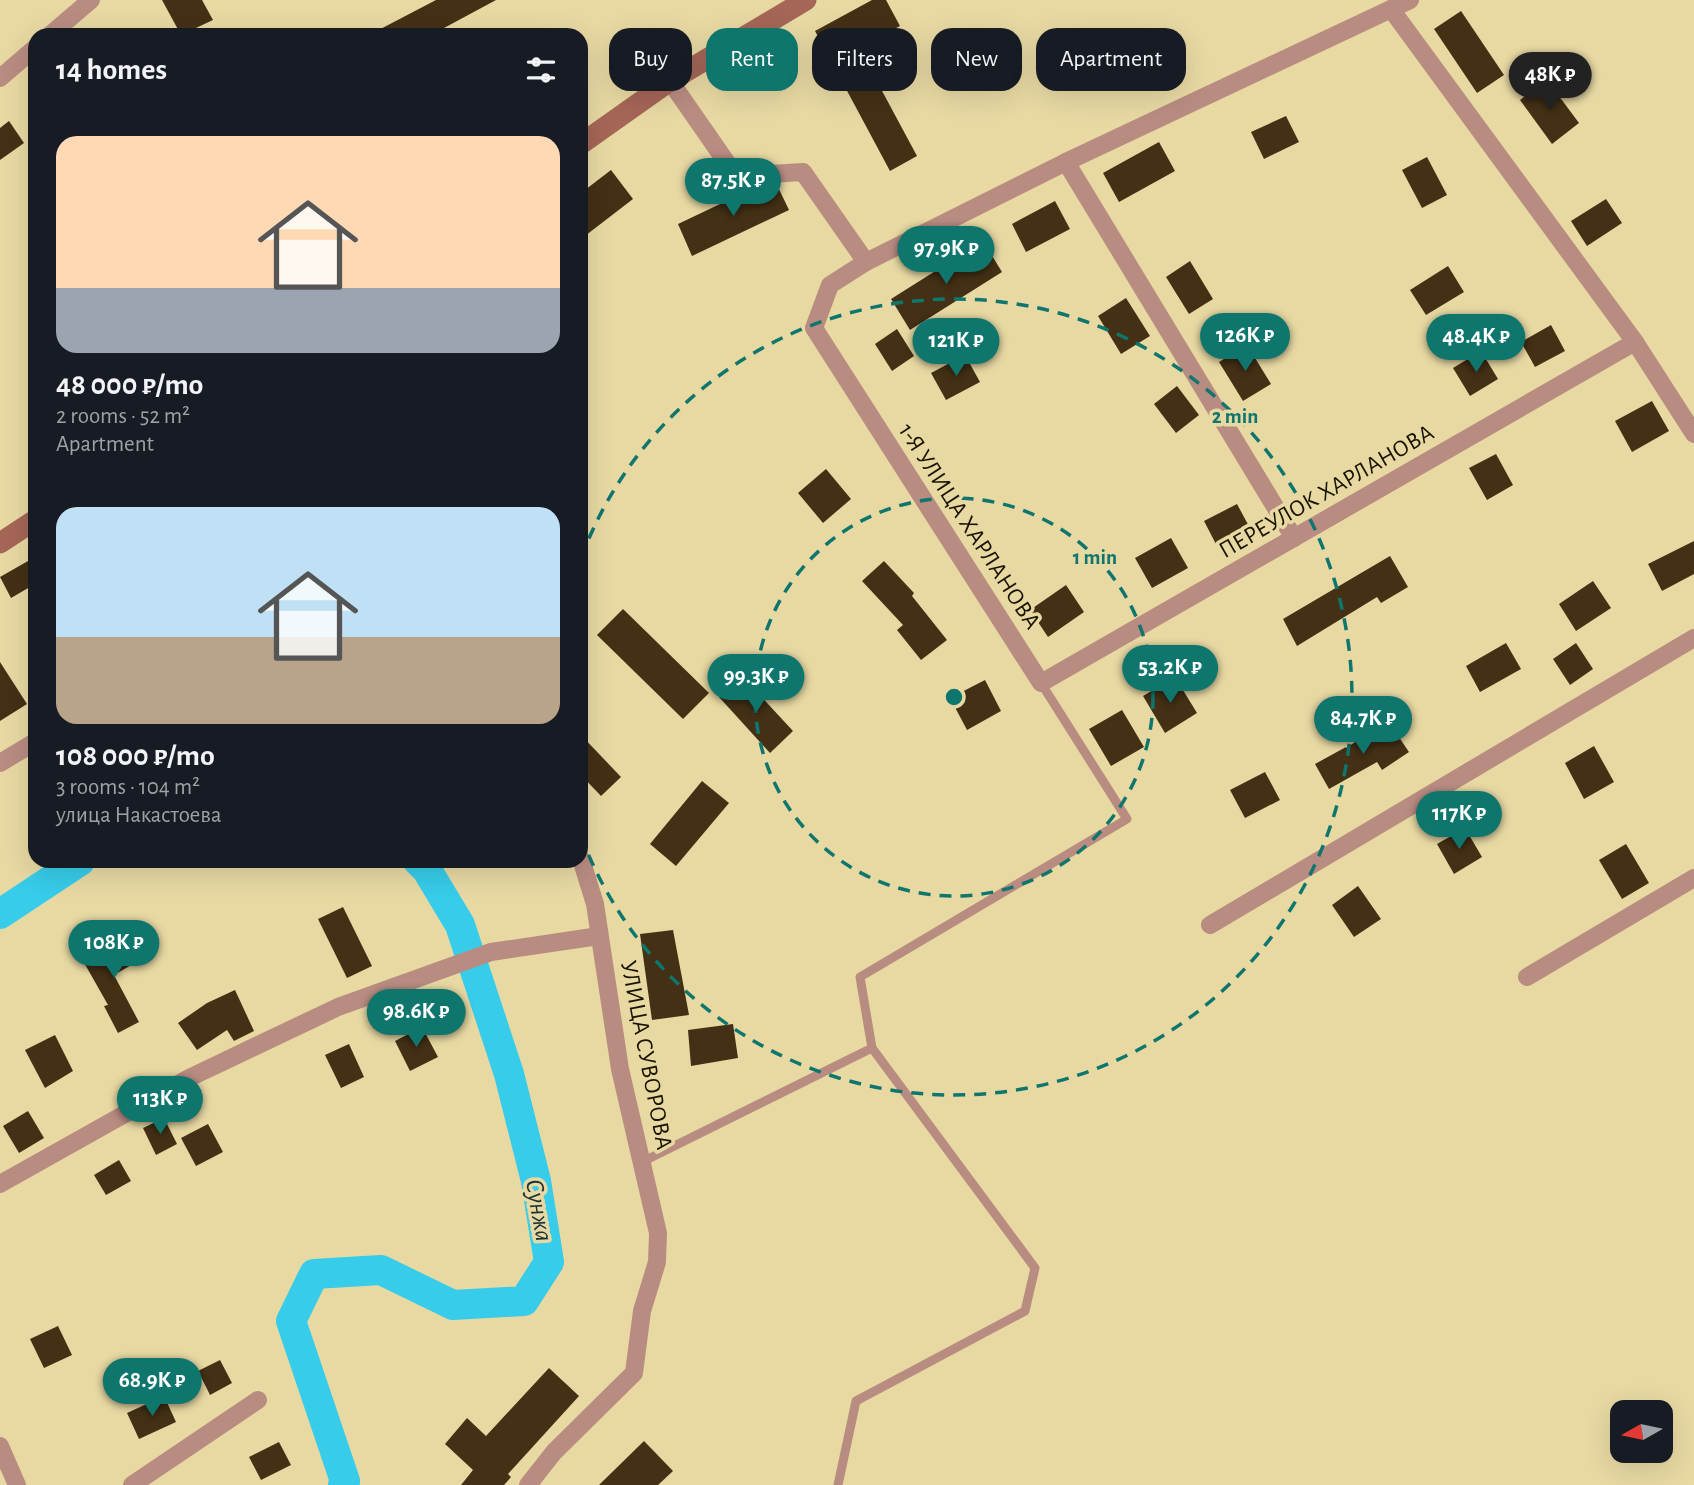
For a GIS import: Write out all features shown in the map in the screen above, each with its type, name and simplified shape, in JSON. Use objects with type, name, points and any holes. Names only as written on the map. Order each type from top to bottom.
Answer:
[{"type":"street","points":[[58,28],[91,0]]},
{"type":"street","points":[[692,68],[806,0]]},
{"type":"street","points":[[677,91],[736,176],[803,172],[866,262],[1066,162],[1410,0]]},
{"type":"street","points":[[1391,9],[1635,342],[1694,434]]},
{"type":"street","points":[[0,78],[28,54]]},
{"type":"street","points":[[588,139],[656,91]]},
{"type":"street","points":[[1066,162],[1294,538]]},
{"type":"street","name":"1-Я УЛИЦА ХАРЛАНОВА","points":[[866,262],[830,285],[814,328],[1041,683]]},
{"type":"street","name":"ПЕРЕУЛОК ХАРЛАНОВА","points":[[1041,683],[1635,342]]},
{"type":"street","points":[[0,543],[28,525]]},
{"type":"street","points":[[1210,925],[1694,639]]},
{"type":"street","points":[[0,763],[28,746]]},
{"type":"street","name":"УЛИЦА СУВОРОВА","points":[[528,1485],[554,1451],[634,1373],[642,1311],[657,1262],[658,1233],[620,1069],[595,904],[584,868]]},
{"type":"street","points":[[1527,977],[1694,878]]},
{"type":"street","points":[[0,1184],[189,1078],[338,1007],[491,952],[599,936]]},
{"type":"street","points":[[132,1485],[258,1400]]},
{"type":"street","points":[[0,1447],[18,1485]]},
{"type":"lane","points":[[838,1485],[856,1401],[1025,1311],[1035,1268],[872,1048],[860,977],[1127,819],[1041,683]]},
{"type":"lane","points":[[642,1162],[872,1048]]},
{"type":"building","points":[[162,0],[202,0],[213,20],[196,28],[177,28]]},
{"type":"building","points":[[436,0],[496,0],[444,28],[382,28]]},
{"type":"building","points":[[872,0],[886,0],[900,26],[896,28],[821,28]]},
{"type":"building","points":[[1461,11],[1504,75],[1477,93],[1434,29]]},
{"type":"building","points":[[1547,80],[1579,123],[1552,144],[1520,100]]},
{"type":"building","points":[[847,91],[882,91],[917,156],[890,171]]},
{"type":"building","points":[[1286,116],[1299,142],[1264,159],[1251,132]]},
{"type":"building","points":[[9,121],[24,143],[0,160],[0,128]]},
{"type":"building","points":[[1159,142],[1175,171],[1119,202],[1103,173]]},
{"type":"building","points":[[1427,157],[1447,195],[1422,208],[1402,170]]},
{"type":"building","points":[[611,170],[633,199],[588,234],[588,188]]},
{"type":"building","points":[[777,185],[789,210],[692,256],[678,224],[758,186]]},
{"type":"building","points":[[1606,199],[1622,223],[1587,246],[1571,221]]},
{"type":"building","points":[[1055,201],[1070,229],[1026,252],[1012,224]]},
{"type":"building","points":[[983,241],[1002,272],[910,330],[891,299]]},
{"type":"building","points":[[1190,261],[1213,299],[1189,314],[1166,277]]},
{"type":"building","points":[[1448,266],[1464,292],[1426,315],[1410,290]]},
{"type":"building","points":[[1126,298],[1150,336],[1121,354],[1098,316]]},
{"type":"building","points":[[1551,325],[1565,351],[1535,367],[1521,342]]},
{"type":"building","points":[[897,329],[914,356],[892,371],[875,344]]},
{"type":"building","points":[[1247,345],[1271,384],[1243,401],[1219,362]]},
{"type":"building","points":[[1481,351],[1498,379],[1470,396],[1453,368]]},
{"type":"building","points":[[965,355],[980,382],[946,400],[931,373]]},
{"type":"building","points":[[1177,386],[1199,415],[1176,433],[1154,404]]},
{"type":"building","points":[[1652,401],[1669,431],[1632,452],[1615,421]]},
{"type":"building","points":[[1496,454],[1513,485],[1487,500],[1469,468]]},
{"type":"building","points":[[826,469],[851,499],[823,523],[798,493]]},
{"type":"building","points":[[1237,504],[1251,530],[1218,548],[1204,521]]},
{"type":"building","points":[[1171,538],[1188,568],[1152,588],[1135,558]]},
{"type":"building","points":[[1694,541],[1694,574],[1662,591],[1648,564]]},
{"type":"building","points":[[1390,556],[1408,587],[1381,603],[1377,597],[1297,646],[1283,619]]},
{"type":"building","points":[[28,561],[28,588],[11,598],[0,577]]},
{"type":"building","points":[[884,561],[914,593],[912,596],[947,640],[921,660],[897,630],[903,625],[862,581]]},
{"type":"building","points":[[1593,581],[1611,608],[1576,631],[1559,604]]},
{"type":"building","points":[[1066,585],[1084,612],[1048,637],[1030,610]]},
{"type":"building","points":[[623,609],[709,693],[683,719],[597,635]]},
{"type":"building","points":[[1506,643],[1521,669],[1480,692],[1466,666]]},
{"type":"building","points":[[1576,643],[1593,669],[1570,685],[1553,659]]},
{"type":"building","points":[[0,662],[27,704],[0,721]]},
{"type":"building","points":[[742,676],[793,731],[770,753],[719,697]]},
{"type":"building","points":[[1175,677],[1197,713],[1165,733],[1143,696]]},
{"type":"building","points":[[985,680],[1001,711],[967,730],[950,698]]},
{"type":"building","points":[[1122,710],[1144,747],[1111,766],[1089,729]]},
{"type":"building","points":[[1388,721],[1409,752],[1382,770],[1377,762],[1329,789],[1315,764]]},
{"type":"building","points":[[588,742],[621,777],[601,796],[588,782]]},
{"type":"building","points":[[1594,746],[1614,782],[1584,799],[1565,763]]},
{"type":"building","points":[[1265,772],[1280,800],[1245,818],[1230,790]]},
{"type":"building","points":[[702,781],[729,803],[676,866],[650,844]]},
{"type":"building","points":[[1465,828],[1482,857],[1454,874],[1437,844]]},
{"type":"building","points":[[1626,844],[1649,883],[1622,899],[1599,860]]},
{"type":"building","points":[[1358,886],[1381,919],[1354,937],[1332,905]]},
{"type":"building","points":[[343,907],[372,966],[347,978],[318,919]]},
{"type":"building","points":[[673,930],[689,1015],[652,1020],[640,934]]},
{"type":"building","points":[[125,935],[140,960],[114,975],[139,1022],[118,1033],[104,1006],[108,1005],[82,959]]},
{"type":"building","points":[[235,990],[254,1031],[234,1041],[227,1030],[197,1050],[178,1023],[207,1003]]},
{"type":"building","points":[[733,1024],[738,1058],[691,1066],[688,1030]]},
{"type":"building","points":[[422,1027],[438,1057],[410,1071],[395,1041]]},
{"type":"building","points":[[55,1035],[73,1071],[45,1088],[25,1050]]},
{"type":"building","points":[[349,1044],[364,1077],[341,1088],[325,1055]]},
{"type":"building","points":[[28,1111],[44,1138],[19,1153],[3,1126]]},
{"type":"building","points":[[164,1118],[177,1144],[156,1155],[143,1128]]},
{"type":"building","points":[[208,1124],[223,1152],[196,1166],[181,1138]]},
{"type":"building","points":[[119,1160],[131,1181],[106,1195],[94,1175]]},
{"type":"building","points":[[58,1326],[72,1355],[44,1368],[30,1339]]},
{"type":"building","points":[[220,1360],[232,1383],[210,1395],[198,1371]]},
{"type":"building","points":[[549,1368],[579,1396],[508,1474],[511,1477],[504,1485],[461,1485],[473,1470],[445,1444],[467,1418],[486,1436]]},
{"type":"building","points":[[164,1396],[176,1422],[139,1439],[127,1413]]},
{"type":"building","points":[[644,1441],[673,1471],[658,1485],[599,1485]]},
{"type":"building","points":[[279,1442],[291,1465],[261,1480],[249,1457]]},
{"type":"waterway","name":"Сунжа","points":[[0,914],[69,868]]},
{"type":"waterway","name":"Сунжа","points":[[343,1485],[345,1481],[291,1321],[314,1274],[381,1270],[453,1305],[524,1301],[549,1262],[536,1181],[509,1074],[460,925],[425,868]]}]
